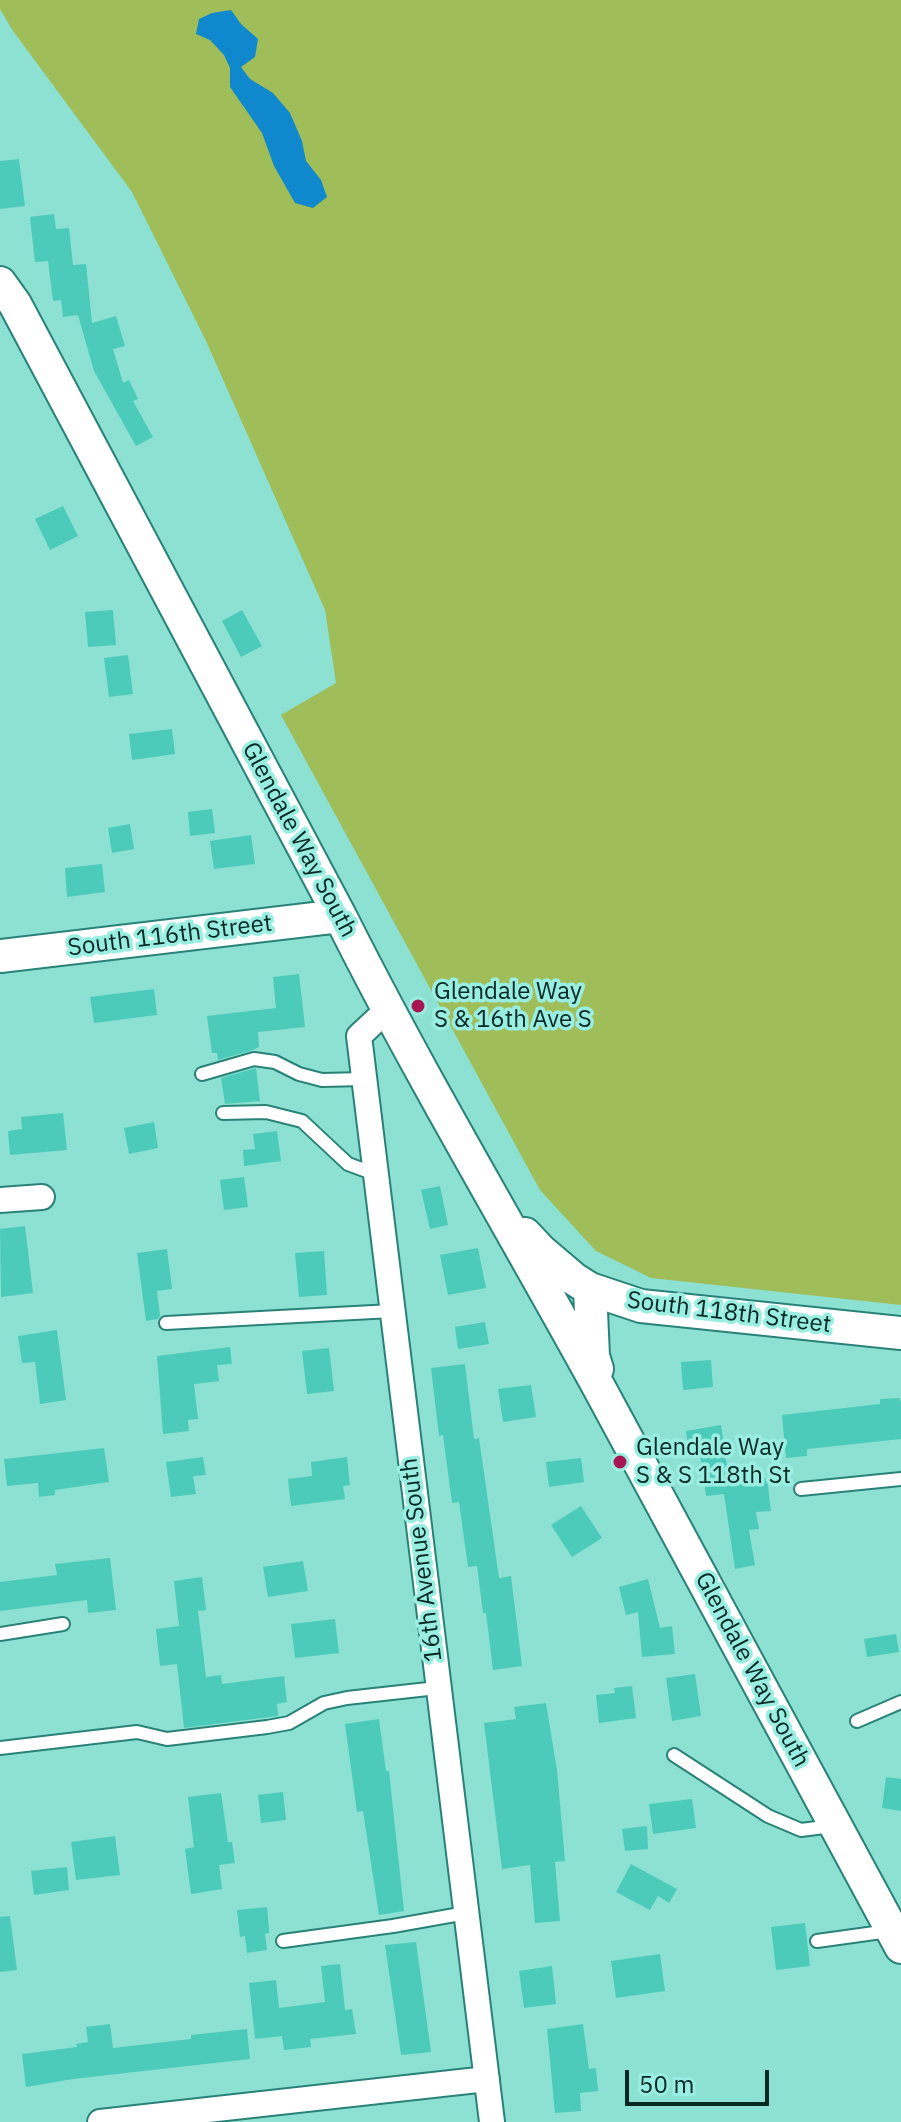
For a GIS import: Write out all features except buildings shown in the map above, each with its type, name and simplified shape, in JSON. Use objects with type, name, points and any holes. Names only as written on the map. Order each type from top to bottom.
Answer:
[{"type":"street","name":"Glendale Way South","points":[[0,283],[15,304],[387,1010],[603,1394],[897,1939]]},
{"type":"street","name":"South 116th Street","points":[[0,956],[340,916]]},
{"type":"street","name":"16th Avenue South","points":[[387,1010],[359,1036],[492,2122]]},
{"type":"street","name":"South 118th Street","points":[[474,1161],[513,1221],[541,1251],[590,1289],[617,1300],[652,1308],[901,1333]]},
{"type":"street","points":[[0,1200],[42,1197]]},
{"type":"street","name":"Glendale Way South","points":[[590,1289],[593,1356],[603,1394]]},
{"type":"street","points":[[100,2122],[487,2079]]},
{"type":"lane","points":[[202,1074],[254,1059],[275,1062],[299,1074],[322,1080],[364,1079]]},
{"type":"lane","points":[[223,1113],[266,1112],[302,1121],[348,1164],[375,1174]]},
{"type":"lane","points":[[166,1323],[392,1311]]},
{"type":"lane","points":[[801,1489],[901,1479]]},
{"type":"lane","points":[[0,1634],[63,1624]]},
{"type":"lane","points":[[0,1748],[137,1732],[167,1739],[267,1727],[289,1723],[324,1703],[437,1688]]},
{"type":"lane","points":[[857,1721],[901,1702]]},
{"type":"lane","points":[[674,1755],[768,1816],[801,1830],[836,1826]]},
{"type":"lane","points":[[283,1941],[466,1913]]},
{"type":"lane","points":[[817,1941],[897,1939]]},
{"type":"green space","points":[[0,0],[901,0],[901,1305],[651,1278],[596,1251],[540,1190],[281,715],[336,683],[325,610],[206,341],[132,192],[13,31],[0,9]]},
{"type":"water","points":[[231,10],[258,39],[255,57],[241,67],[250,79],[273,93],[290,113],[302,141],[306,161],[321,180],[327,197],[313,208],[295,203],[274,166],[262,133],[230,87],[230,68],[224,55],[210,40],[196,34],[199,19]]},
{"type":"place","name":"Glendale Way S & 16th Ave S","points":[[418,1006]]},
{"type":"place","name":"Glendale Way S & S 118th St","points":[[620,1462]]}]
